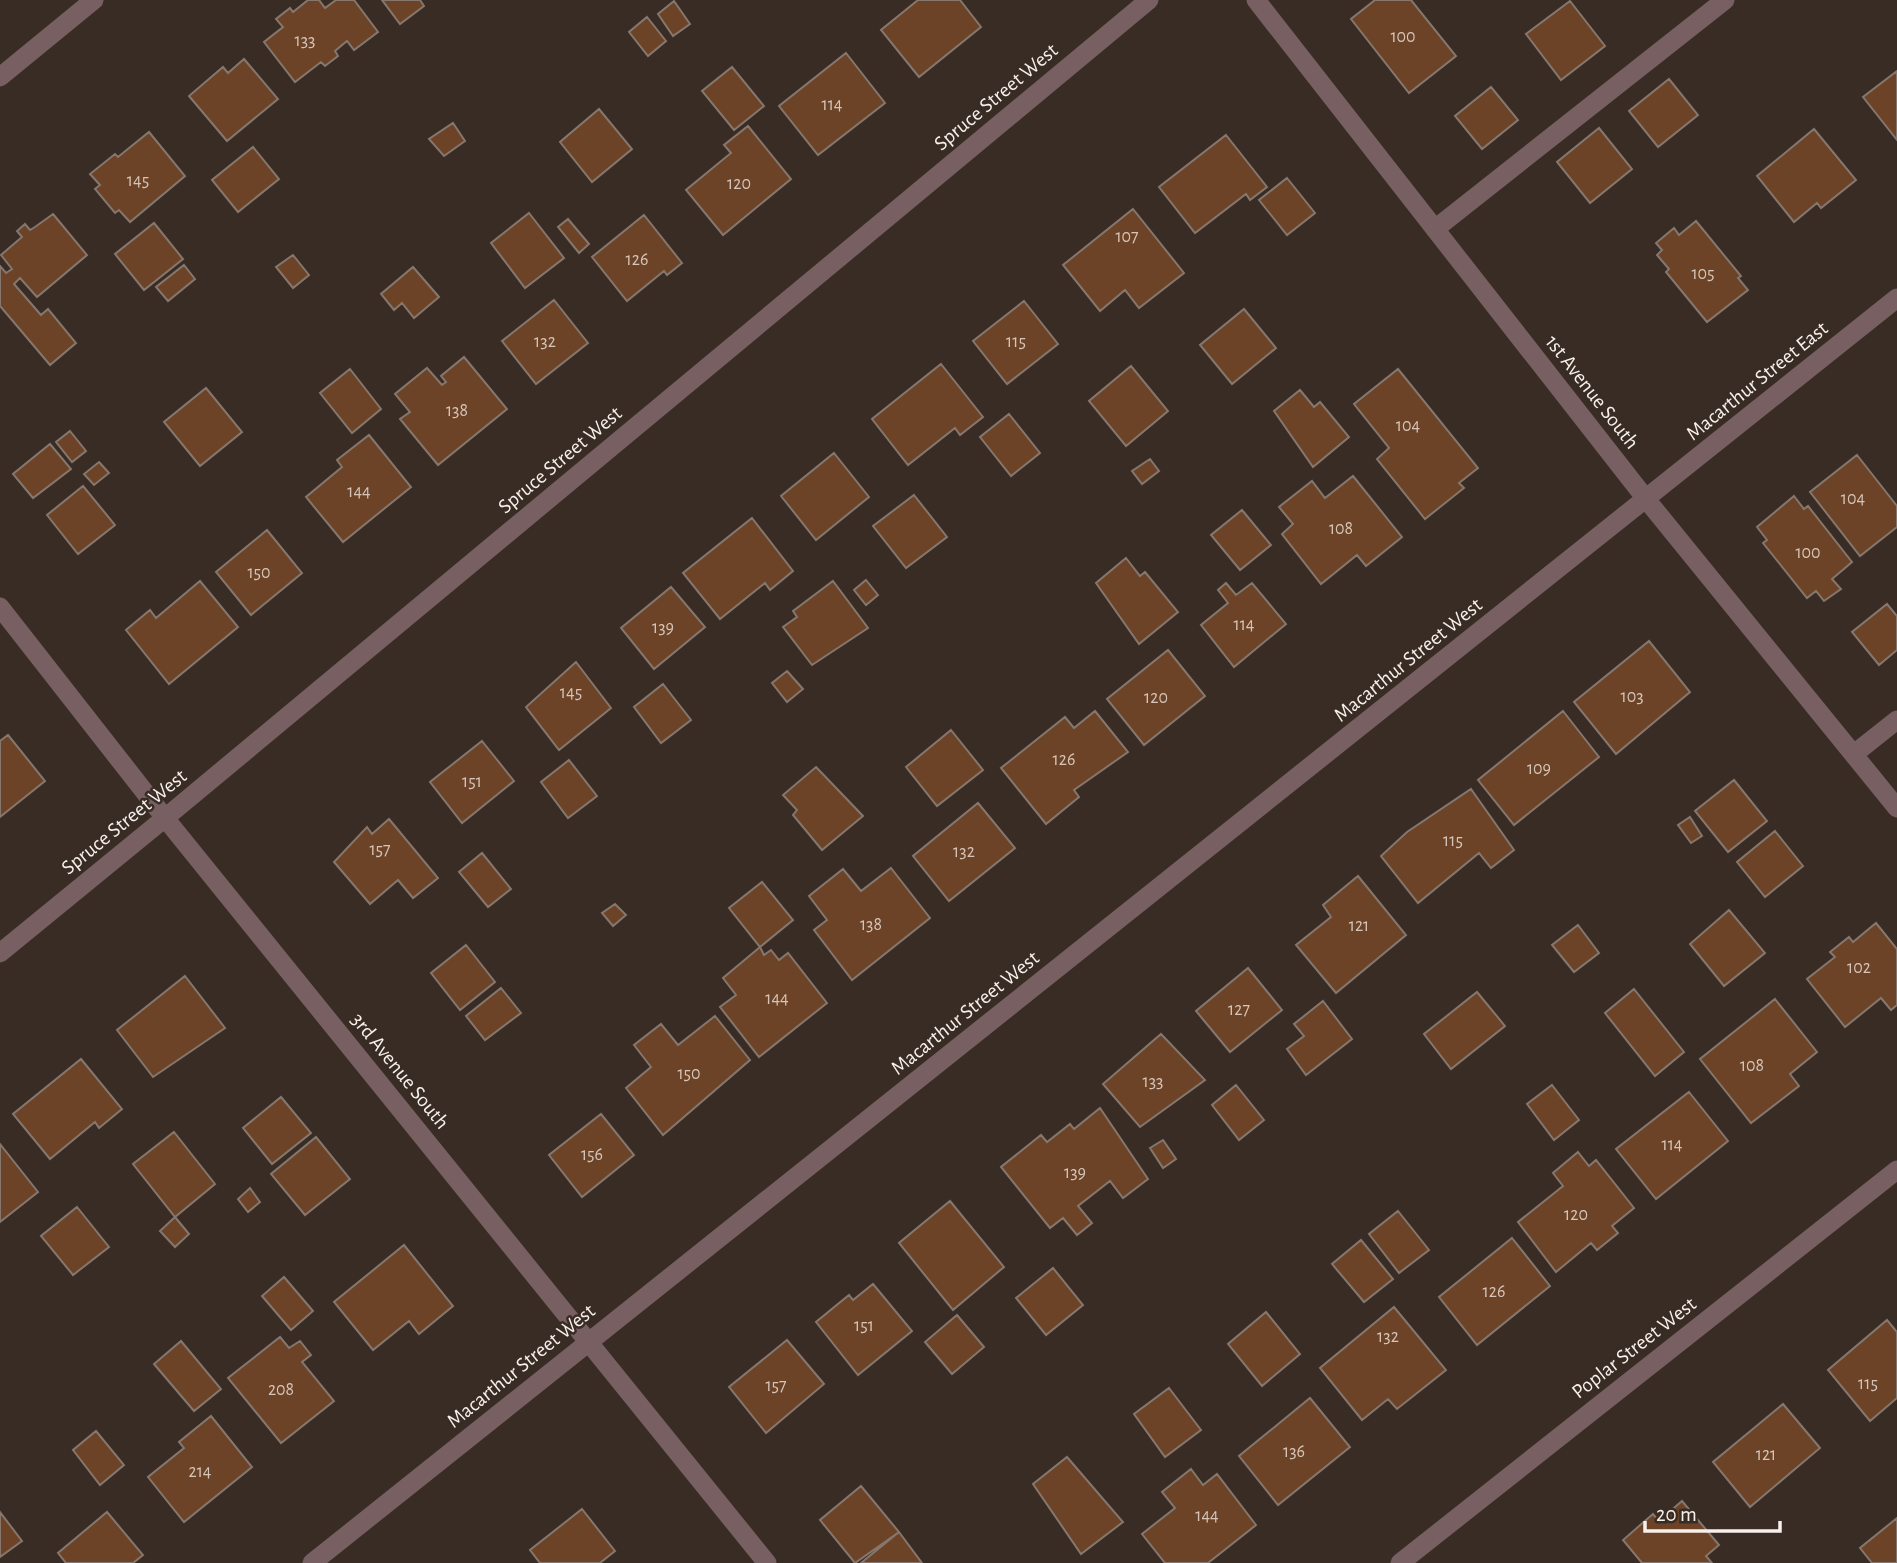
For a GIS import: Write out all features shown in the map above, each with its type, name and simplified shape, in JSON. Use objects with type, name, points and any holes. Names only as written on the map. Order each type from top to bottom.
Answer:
[{"type":"street","points":[[0,77],[94,0]]},
{"type":"street","name":"Spruce Street West","points":[[0,953],[1149,0]]},
{"type":"street","name":"1st Avenue South","points":[[1256,0],[1646,499],[1897,808]]},
{"type":"street","points":[[1435,229],[1725,0]]},
{"type":"street","name":"Macarthur Street East","points":[[1646,499],[1897,298]]},
{"type":"street","name":"Macarthur Street West","points":[[312,1563],[1646,499]]},
{"type":"street","name":"3rd Avenue South","points":[[0,607],[165,818],[767,1563]]},
{"type":"street","points":[[1854,754],[1897,720]]},
{"type":"street","name":"Poplar Street West","points":[[1400,1563],[1897,1170]]},
{"type":"building","points":[[308,0],[319,0],[325,8],[336,0],[354,0],[378,32],[354,50],[347,41],[335,51],[338,56],[325,66],[321,62],[295,82],[264,42],[283,27],[276,19],[290,8],[293,12]]},
{"type":"building","points":[[382,0],[420,0],[424,6],[400,24]]},
{"type":"building","points":[[918,0],[960,0],[981,27],[919,77],[881,30]]},
{"type":"building","points":[[1375,0],[1411,0],[1456,56],[1409,93],[1351,19]]},
{"type":"building","points":[[674,1],[690,24],[673,36],[658,14]]},
{"type":"building","points":[[1570,1],[1605,46],[1561,80],[1526,34]]},
{"type":"building","points":[[647,17],[666,41],[648,56],[629,32]]},
{"type":"building","points":[[846,53],[885,103],[818,155],[779,106]]},
{"type":"building","points":[[244,59],[278,99],[227,141],[189,96],[223,67],[228,73]]},
{"type":"building","points":[[732,67],[764,106],[734,130],[702,91]]},
{"type":"building","points":[[1897,71],[1897,140],[1863,97]]},
{"type":"building","points":[[1669,79],[1698,115],[1658,147],[1629,111]]},
{"type":"building","points":[[1491,87],[1518,120],[1482,149],[1455,116]]},
{"type":"building","points":[[599,109],[632,149],[592,182],[560,142]]},
{"type":"building","points":[[453,123],[465,141],[444,156],[429,139]]},
{"type":"building","points":[[748,126],[791,179],[723,235],[686,190],[731,153],[724,145]]},
{"type":"building","points":[[1599,128],[1632,169],[1590,203],[1557,162]]},
{"type":"building","points":[[1814,129],[1856,180],[1821,208],[1817,203],[1794,222],[1757,176]]},
{"type":"building","points":[[149,132],[185,176],[130,222],[119,210],[115,213],[95,189],[100,185],[90,174],[115,154],[118,157]]},
{"type":"building","points":[[1226,135],[1267,187],[1250,200],[1246,194],[1195,233],[1159,187]]},
{"type":"building","points":[[253,147],[279,179],[238,212],[212,180]]},
{"type":"building","points":[[1287,178],[1315,213],[1287,235],[1259,200]]},
{"type":"building","points":[[1133,209],[1184,273],[1139,308],[1125,290],[1100,311],[1063,265]]},
{"type":"building","points":[[529,213],[564,258],[525,288],[491,243]]},
{"type":"building","points":[[53,214],[87,255],[37,297],[20,278],[14,284],[41,315],[48,309],[76,343],[50,365],[0,306],[0,266],[6,273],[12,269],[1,255],[22,237],[17,231],[25,224],[30,230]]},
{"type":"building","points":[[644,215],[682,263],[667,275],[664,271],[627,301],[592,257]]},
{"type":"building","points":[[568,219],[589,244],[579,253],[558,227]]},
{"type":"building","points":[[1696,221],[1741,276],[1738,278],[1748,290],[1707,322],[1666,272],[1669,269],[1657,255],[1662,250],[1656,243],[1674,228],[1679,235]]},
{"type":"building","points":[[154,223],[183,259],[144,290],[115,254]]},
{"type":"building","points":[[293,255],[309,275],[293,288],[276,267]]},
{"type":"building","points":[[184,265],[195,279],[168,301],[156,287]]},
{"type":"building","points":[[413,267],[439,297],[414,318],[402,303],[394,310],[381,294]]},
{"type":"building","points":[[554,300],[588,343],[536,384],[502,341]]},
{"type":"building","points":[[1024,301],[1058,344],[1007,384],[973,341]]},
{"type":"building","points":[[1244,309],[1276,348],[1232,384],[1200,345]]},
{"type":"building","points":[[464,357],[507,409],[438,465],[400,419],[410,412],[395,394],[427,368],[442,385],[446,382],[441,376]]},
{"type":"building","points":[[941,364],[983,417],[960,435],[955,428],[908,465],[872,419]]},
{"type":"building","points":[[1131,366],[1168,411],[1126,446],[1089,401]]},
{"type":"building","points":[[350,369],[381,409],[352,433],[320,393]]},
{"type":"building","points":[[1398,369],[1478,468],[1459,483],[1464,488],[1425,519],[1377,459],[1389,448],[1354,404]]},
{"type":"building","points":[[206,388],[242,432],[200,466],[164,422]]},
{"type":"building","points":[[1300,390],[1314,407],[1320,402],[1349,437],[1313,467],[1274,411]]},
{"type":"building","points":[[1009,414],[1040,453],[1011,476],[980,437]]},
{"type":"building","points":[[70,431],[86,451],[72,462],[56,442]]},
{"type":"building","points":[[369,435],[411,487],[343,542],[306,497],[342,467],[337,460]]},
{"type":"building","points":[[50,444],[71,469],[33,498],[13,474]]},
{"type":"building","points":[[834,453],[869,497],[816,540],[781,496]]},
{"type":"building","points":[[1857,455],[1897,506],[1897,527],[1860,556],[1810,492]]},
{"type":"building","points":[[1150,459],[1159,471],[1142,484],[1132,471]]},
{"type":"building","points":[[99,462],[109,473],[94,485],[84,474]]},
{"type":"building","points":[[1353,476],[1402,537],[1366,566],[1357,555],[1321,584],[1282,534],[1293,524],[1279,507],[1312,481],[1325,498]]},
{"type":"building","points":[[83,486],[115,525],[78,554],[47,515]]},
{"type":"building","points":[[914,495],[947,537],[906,568],[873,526]]},
{"type":"building","points":[[1794,496],[1804,509],[1808,506],[1852,562],[1832,579],[1841,589],[1824,601],[1816,591],[1807,598],[1763,543],[1767,540],[1757,527]]},
{"type":"building","points":[[1242,510],[1271,545],[1240,570],[1211,535]]},
{"type":"building","points":[[752,518],[793,571],[770,590],[765,583],[720,619],[683,573]]},
{"type":"building","points":[[267,530],[302,573],[251,615],[216,572]]},
{"type":"building","points":[[1126,558],[1140,576],[1145,572],[1178,612],[1139,644],[1096,583]]},
{"type":"building","points":[[866,580],[878,595],[866,605],[854,590]]},
{"type":"building","points":[[200,581],[238,627],[169,684],[126,630],[150,610],[156,618]]},
{"type":"building","points":[[833,581],[868,628],[812,665],[783,627],[797,617],[793,611]]},
{"type":"building","points":[[1226,583],[1236,595],[1252,583],[1286,624],[1234,667],[1201,625],[1228,603],[1218,590]]},
{"type":"building","points":[[671,587],[705,627],[654,669],[621,628]]},
{"type":"building","points":[[1887,604],[1897,616],[1897,650],[1879,665],[1852,632]]},
{"type":"building","points":[[1649,641],[1690,692],[1616,754],[1574,702]]},
{"type":"building","points":[[1168,650],[1205,696],[1144,745],[1107,699]]},
{"type":"building","points":[[576,662],[611,708],[559,750],[526,707]]},
{"type":"building","points":[[787,671],[803,689],[787,702],[772,683]]},
{"type":"building","points":[[663,684],[691,720],[661,743],[634,707]]},
{"type":"building","points":[[1095,711],[1128,752],[1074,790],[1079,797],[1046,824],[1001,768],[1065,717],[1074,728]]},
{"type":"building","points":[[1563,711],[1599,757],[1514,825],[1478,780]]},
{"type":"building","points":[[951,730],[983,770],[937,806],[906,767]]},
{"type":"building","points":[[8,735],[45,781],[0,817],[0,741]]},
{"type":"building","points":[[482,741],[514,781],[462,823],[430,782]]},
{"type":"building","points":[[569,760],[597,796],[568,818],[541,782]]},
{"type":"building","points":[[816,767],[863,816],[822,850],[793,815],[797,810],[783,795]]},
{"type":"building","points":[[1734,780],[1767,821],[1728,852],[1695,811]]},
{"type":"building","points":[[1471,789],[1514,850],[1491,868],[1479,853],[1418,903],[1381,856],[1407,832]]},
{"type":"building","points":[[978,803],[1015,848],[949,901],[913,856]]},
{"type":"building","points":[[1690,817],[1702,836],[1691,843],[1678,825]]},
{"type":"building","points":[[389,819],[438,878],[413,898],[398,880],[370,904],[334,862],[367,827],[372,834]]},
{"type":"building","points":[[1775,831],[1803,866],[1765,897],[1737,862]]},
{"type":"building","points":[[482,853],[511,889],[488,907],[459,872]]},
{"type":"building","points":[[891,868],[930,918],[852,980],[814,930],[827,920],[809,896],[843,869],[861,891]]},
{"type":"building","points":[[1358,876],[1406,935],[1336,993],[1296,945],[1331,917],[1323,905]]},
{"type":"building","points":[[762,882],[793,920],[760,947],[729,908]]},
{"type":"building","points":[[615,904],[626,915],[613,926],[602,913]]},
{"type":"building","points":[[1729,910],[1765,953],[1724,986],[1690,944]]},
{"type":"building","points":[[1876,923],[1897,949],[1897,1005],[1891,1010],[1881,998],[1845,1027],[1807,979],[1835,957],[1830,952],[1849,937],[1853,942]]},
{"type":"building","points":[[1578,925],[1599,953],[1574,972],[1552,945]]},
{"type":"building","points":[[466,945],[495,982],[460,1010],[431,973]]},
{"type":"building","points":[[760,947],[764,955],[771,950],[779,960],[788,953],[827,1003],[759,1057],[720,1007],[736,995],[723,978]]},
{"type":"building","points":[[1248,968],[1282,1010],[1230,1052],[1196,1011]]},
{"type":"building","points":[[185,976],[225,1028],[153,1077],[117,1030]]},
{"type":"building","points":[[501,988],[521,1013],[485,1040],[466,1016]]},
{"type":"building","points":[[1634,989],[1684,1052],[1655,1076],[1605,1013]]},
{"type":"building","points":[[1477,992],[1505,1026],[1451,1069],[1424,1034]]},
{"type":"building","points":[[1775,999],[1817,1052],[1790,1074],[1799,1086],[1751,1123],[1700,1059]]},
{"type":"building","points":[[1323,1001],[1352,1039],[1306,1075],[1287,1049],[1304,1036],[1294,1024]]},
{"type":"building","points":[[715,1016],[750,1060],[663,1135],[626,1088],[651,1067],[634,1045],[661,1024],[678,1045]]},
{"type":"building","points":[[1161,1034],[1205,1080],[1140,1127],[1103,1084]]},
{"type":"building","points":[[81,1059],[122,1109],[99,1128],[95,1122],[50,1159],[13,1114]]},
{"type":"building","points":[[1236,1085],[1264,1120],[1239,1140],[1212,1105]]},
{"type":"building","points":[[1552,1085],[1579,1120],[1554,1140],[1527,1104]]},
{"type":"building","points":[[1689,1092],[1728,1141],[1656,1199],[1616,1149]]},
{"type":"building","points":[[281,1097],[311,1133],[272,1164],[243,1128]]},
{"type":"building","points":[[1100,1108],[1148,1179],[1123,1198],[1110,1181],[1078,1206],[1092,1223],[1077,1235],[1063,1218],[1050,1228],[1001,1167],[1041,1135],[1047,1142],[1070,1124],[1074,1129]]},
{"type":"building","points":[[601,1114],[634,1155],[582,1197],[549,1155]]},
{"type":"building","points":[[174,1132],[215,1184],[175,1217],[133,1164]]},
{"type":"building","points":[[316,1137],[350,1179],[305,1215],[271,1174]]},
{"type":"building","points":[[1163,1140],[1176,1159],[1163,1168],[1150,1148]]},
{"type":"building","points":[[0,1144],[38,1192],[0,1222]]},
{"type":"building","points":[[1578,1152],[1589,1166],[1596,1160],[1634,1208],[1612,1226],[1618,1233],[1597,1250],[1591,1243],[1556,1272],[1518,1222],[1563,1186],[1553,1173]]},
{"type":"building","points":[[250,1188],[260,1202],[248,1212],[238,1199]]},
{"type":"building","points":[[950,1201],[1004,1267],[953,1310],[899,1243]]},
{"type":"building","points":[[77,1207],[109,1247],[73,1275],[41,1236]]},
{"type":"building","points":[[1398,1211],[1429,1250],[1399,1273],[1369,1234]]},
{"type":"building","points":[[175,1217],[189,1234],[175,1247],[160,1231]]},
{"type":"building","points":[[1512,1238],[1550,1286],[1477,1345],[1439,1297]]},
{"type":"building","points":[[1361,1240],[1393,1279],[1364,1302],[1332,1264]]},
{"type":"building","points":[[404,1245],[453,1306],[419,1334],[409,1321],[373,1350],[334,1302]]},
{"type":"building","points":[[1053,1268],[1083,1305],[1046,1335],[1016,1298]]},
{"type":"building","points":[[284,1277],[313,1311],[291,1330],[262,1296]]},
{"type":"building","points":[[873,1284],[912,1331],[858,1375],[816,1322],[849,1295],[853,1300]]},
{"type":"building","points":[[1394,1307],[1446,1370],[1397,1409],[1388,1399],[1362,1420],[1320,1368]]},
{"type":"building","points":[[1266,1312],[1300,1354],[1262,1386],[1228,1344]]},
{"type":"building","points":[[957,1315],[984,1347],[952,1374],[925,1342]]},
{"type":"building","points":[[1887,1320],[1897,1332],[1897,1398],[1870,1421],[1828,1370]]},
{"type":"building","points":[[280,1337],[289,1348],[300,1341],[311,1355],[302,1362],[334,1401],[281,1443],[228,1378]]},
{"type":"building","points":[[787,1340],[824,1384],[766,1433],[729,1387]]},
{"type":"building","points":[[181,1341],[221,1389],[194,1411],[154,1364]]},
{"type":"building","points":[[1169,1388],[1201,1430],[1165,1457],[1134,1414]]},
{"type":"building","points":[[1310,1398],[1350,1447],[1278,1505],[1239,1456]]},
{"type":"building","points":[[1783,1404],[1820,1448],[1750,1507],[1713,1462]]},
{"type":"building","points":[[211,1416],[252,1467],[184,1522],[148,1477],[184,1448],[179,1442]]},
{"type":"building","points":[[96,1431],[124,1465],[100,1485],[73,1450]]},
{"type":"building","points":[[1067,1457],[1123,1522],[1081,1554],[1033,1484]]},
{"type":"building","points":[[1191,1469],[1203,1485],[1217,1474],[1256,1525],[1208,1563],[1165,1563],[1142,1534],[1175,1508],[1162,1492]]},
{"type":"building","points":[[861,1486],[899,1532],[855,1563],[820,1520]]},
{"type":"building","points":[[1682,1501],[1719,1545],[1706,1556],[1712,1563],[1642,1563],[1623,1540],[1653,1514],[1659,1521]]},
{"type":"building","points":[[582,1509],[615,1551],[600,1563],[540,1563],[530,1550]]},
{"type":"building","points":[[0,1512],[22,1541],[0,1557]]},
{"type":"building","points":[[107,1512],[143,1555],[133,1563],[66,1563],[58,1553]]},
{"type":"building","points":[[1897,1518],[1897,1563],[1872,1563],[1860,1548]]},
{"type":"building","points":[[899,1532],[922,1563],[861,1563]]}]
